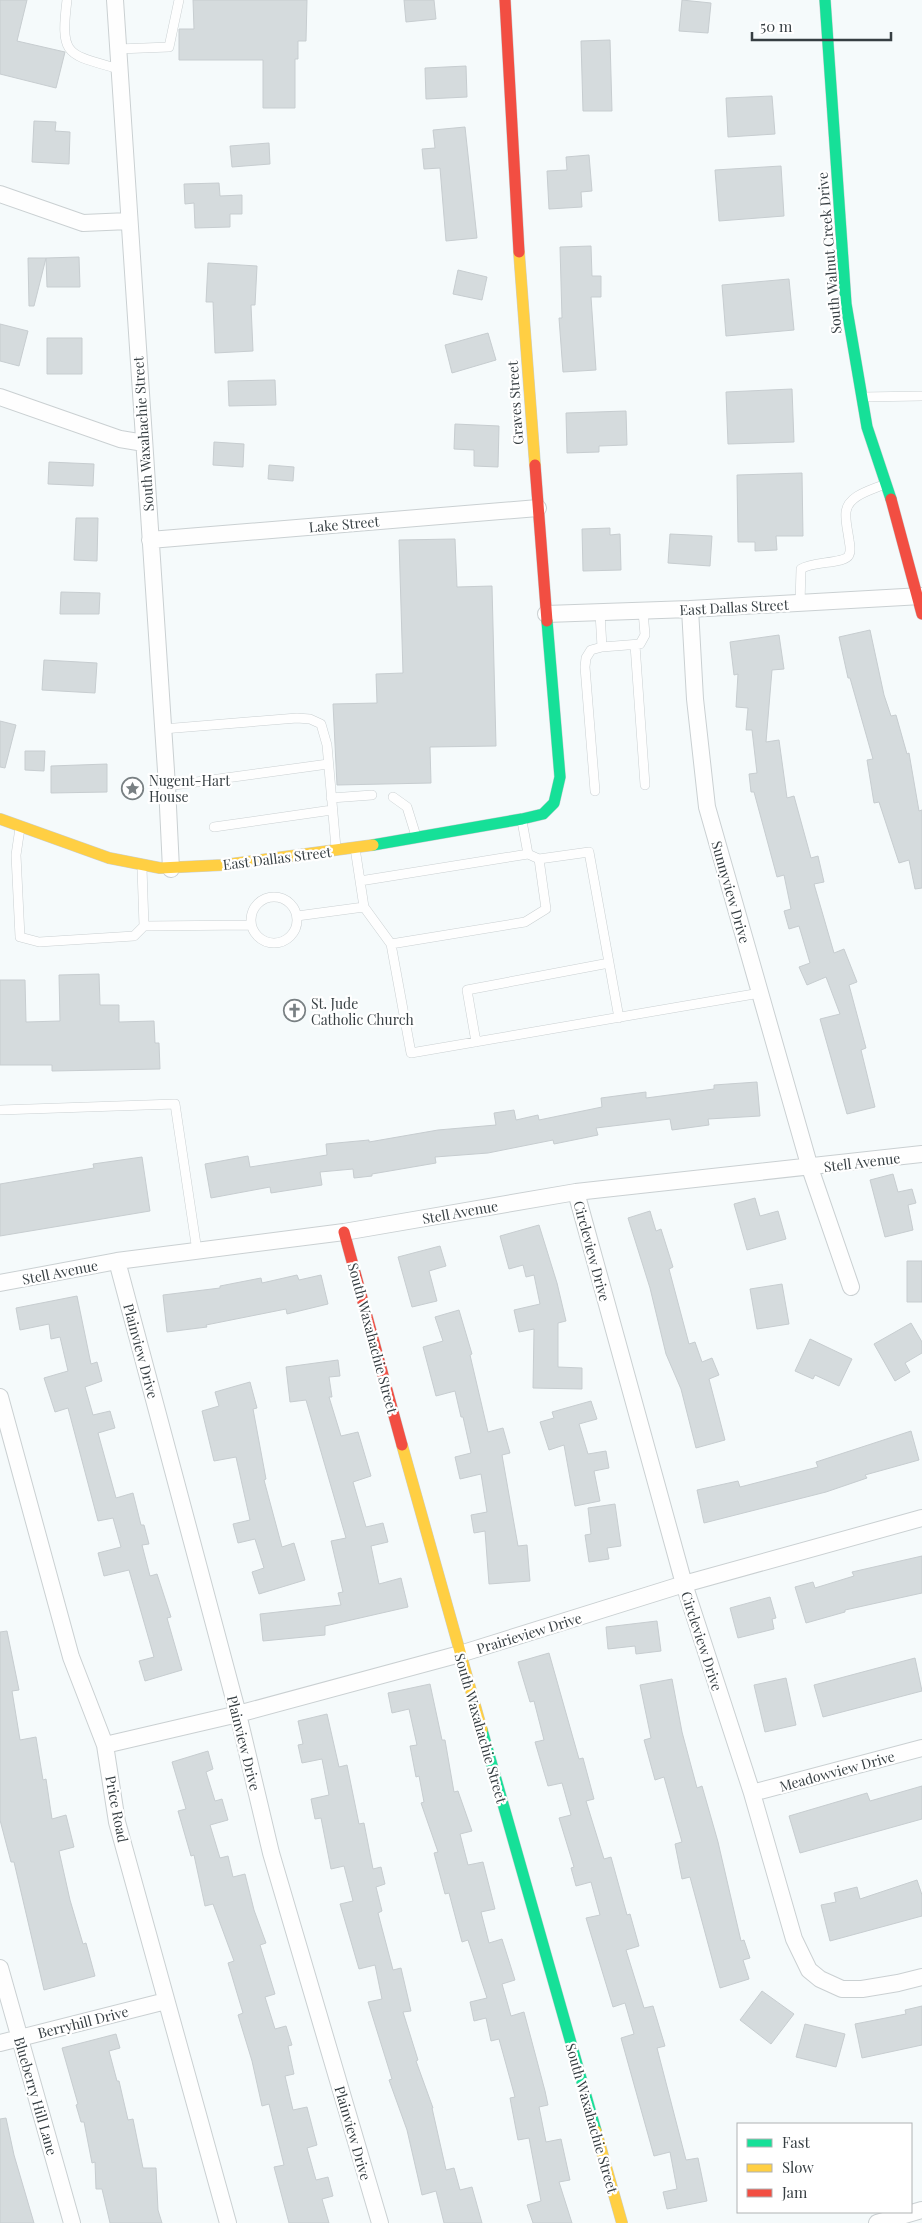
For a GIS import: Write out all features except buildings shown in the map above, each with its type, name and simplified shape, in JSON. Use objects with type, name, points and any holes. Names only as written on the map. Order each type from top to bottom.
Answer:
[{"type":"street","name":"South Waxahachie Street","points":[[115,0],[171,869]]},
{"type":"street","name":"Graves Street","points":[[505,0],[517,220],[560,776],[554,803]]},
{"type":"street","name":"South Walnut Creek Drive","points":[[825,0],[846,304],[867,427],[920,596],[922,614]]},
{"type":"street","points":[[0,194],[83,224],[128,220]]},
{"type":"street","points":[[0,397],[120,439],[144,443]]},
{"type":"street","name":"Lake Street","points":[[150,540],[538,508]]},
{"type":"street","name":"East Dallas Street","points":[[546,614],[690,609],[920,596]]},
{"type":"street","name":"Sunnyview Drive","points":[[690,609],[695,699],[707,807],[810,1168],[851,1287]]},
{"type":"street","name":"East Dallas Street","points":[[0,818],[96,853],[142,866],[171,869],[205,867],[336,851],[416,838],[543,814],[554,803]]},
{"type":"street","name":"Stell Avenue","points":[[0,1283],[117,1261],[344,1232],[576,1192],[810,1168],[922,1154]]},
{"type":"street","name":"Circleview Drive","points":[[576,1192],[684,1584],[752,1793],[794,1939],[809,1970],[820,1979],[842,1989],[862,1989],[922,1977]]},
{"type":"street","name":"South Waxahachie Street","points":[[344,1232],[460,1654],[622,2223]]},
{"type":"street","name":"Plainview Drive","points":[[117,1261],[238,1714],[271,1853],[380,2223]]},
{"type":"street","name":"Price Road","points":[[0,1397],[71,1657],[105,1745],[117,1822],[228,2223]]},
{"type":"street","name":"Prairieview Drive","points":[[105,1745],[238,1714],[460,1654],[684,1584],[922,1518]]},
{"type":"street","name":"Meadowview Drive","points":[[752,1793],[922,1748]]},
{"type":"street","name":"Blueberry Hill Lane","points":[[0,1968],[72,2223]]},
{"type":"street","name":"Berryhill Drive","points":[[0,2043],[166,2001]]},
{"type":"street","points":[[876,2223],[911,2213]]},
{"type":"lane","points":[[68,0],[64,37],[69,49],[82,58],[119,69]]},
{"type":"lane","points":[[118,49],[169,47],[180,0]]},
{"type":"lane","points":[[862,397],[922,396]]},
{"type":"lane","points":[[800,603],[802,569],[817,563],[845,560],[849,556],[850,548],[846,512],[850,503],[857,497],[886,484]]},
{"type":"lane","points":[[594,791],[585,667],[586,658],[591,650],[602,647],[635,645],[644,640],[643,611]]},
{"type":"lane","points":[[600,613],[602,647]]},
{"type":"lane","points":[[635,645],[645,785]]},
{"type":"lane","points":[[163,729],[310,719],[321,724],[327,745],[336,851]]},
{"type":"lane","points":[[167,786],[328,764]]},
{"type":"lane","points":[[331,798],[372,796]]},
{"type":"lane","points":[[393,797],[407,807],[412,818],[416,838]]},
{"type":"lane","points":[[214,826],[332,810]]},
{"type":"lane","points":[[522,819],[528,854]]},
{"type":"lane","points":[[21,826],[16,855],[20,937],[39,942],[134,936],[144,926],[251,925]]},
{"type":"lane","points":[[355,848],[364,907],[391,944],[410,1053],[760,993]]},
{"type":"lane","points":[[360,881],[528,854],[539,859],[589,852],[619,1018]]},
{"type":"lane","points":[[391,944],[525,922],[546,909],[539,859]]},
{"type":"lane","points":[[142,866],[144,926]]},
{"type":"lane","points":[[270,897],[284,899],[290,903],[297,916],[295,932],[290,938],[275,944],[260,938],[251,925],[253,910],[257,904],[270,897]]},
{"type":"lane","points":[[297,916],[364,907]]},
{"type":"lane","points":[[476,1042],[467,990],[609,963]]},
{"type":"lane","points":[[0,1110],[175,1104],[197,1251]]},
{"type":"traffic: fast","points":[[825,0],[846,304],[867,427],[891,499]]},
{"type":"traffic: fast","points":[[373,845],[522,819],[543,814],[554,803],[560,777],[547,621]]},
{"type":"traffic: fast","points":[[482,1730],[596,2131]]},
{"type":"traffic: slow","points":[[519,252],[535,465]]},
{"type":"traffic: slow","points":[[0,819],[109,858],[160,868],[223,865],[373,845]]},
{"type":"traffic: slow","points":[[402,1445],[482,1730]]},
{"type":"traffic: slow","points":[[596,2131],[622,2223]]},
{"type":"traffic: jam","points":[[505,0],[519,252]]},
{"type":"traffic: jam","points":[[535,465],[547,621]]},
{"type":"traffic: jam","points":[[891,499],[922,614]]},
{"type":"traffic: jam","points":[[344,1232],[402,1445]]},
{"type":"place","name":"Nugent-Hart House","points":[[133,788]]},
{"type":"place","name":"St. Jude Catholic Church","points":[[295,1011]]}]
